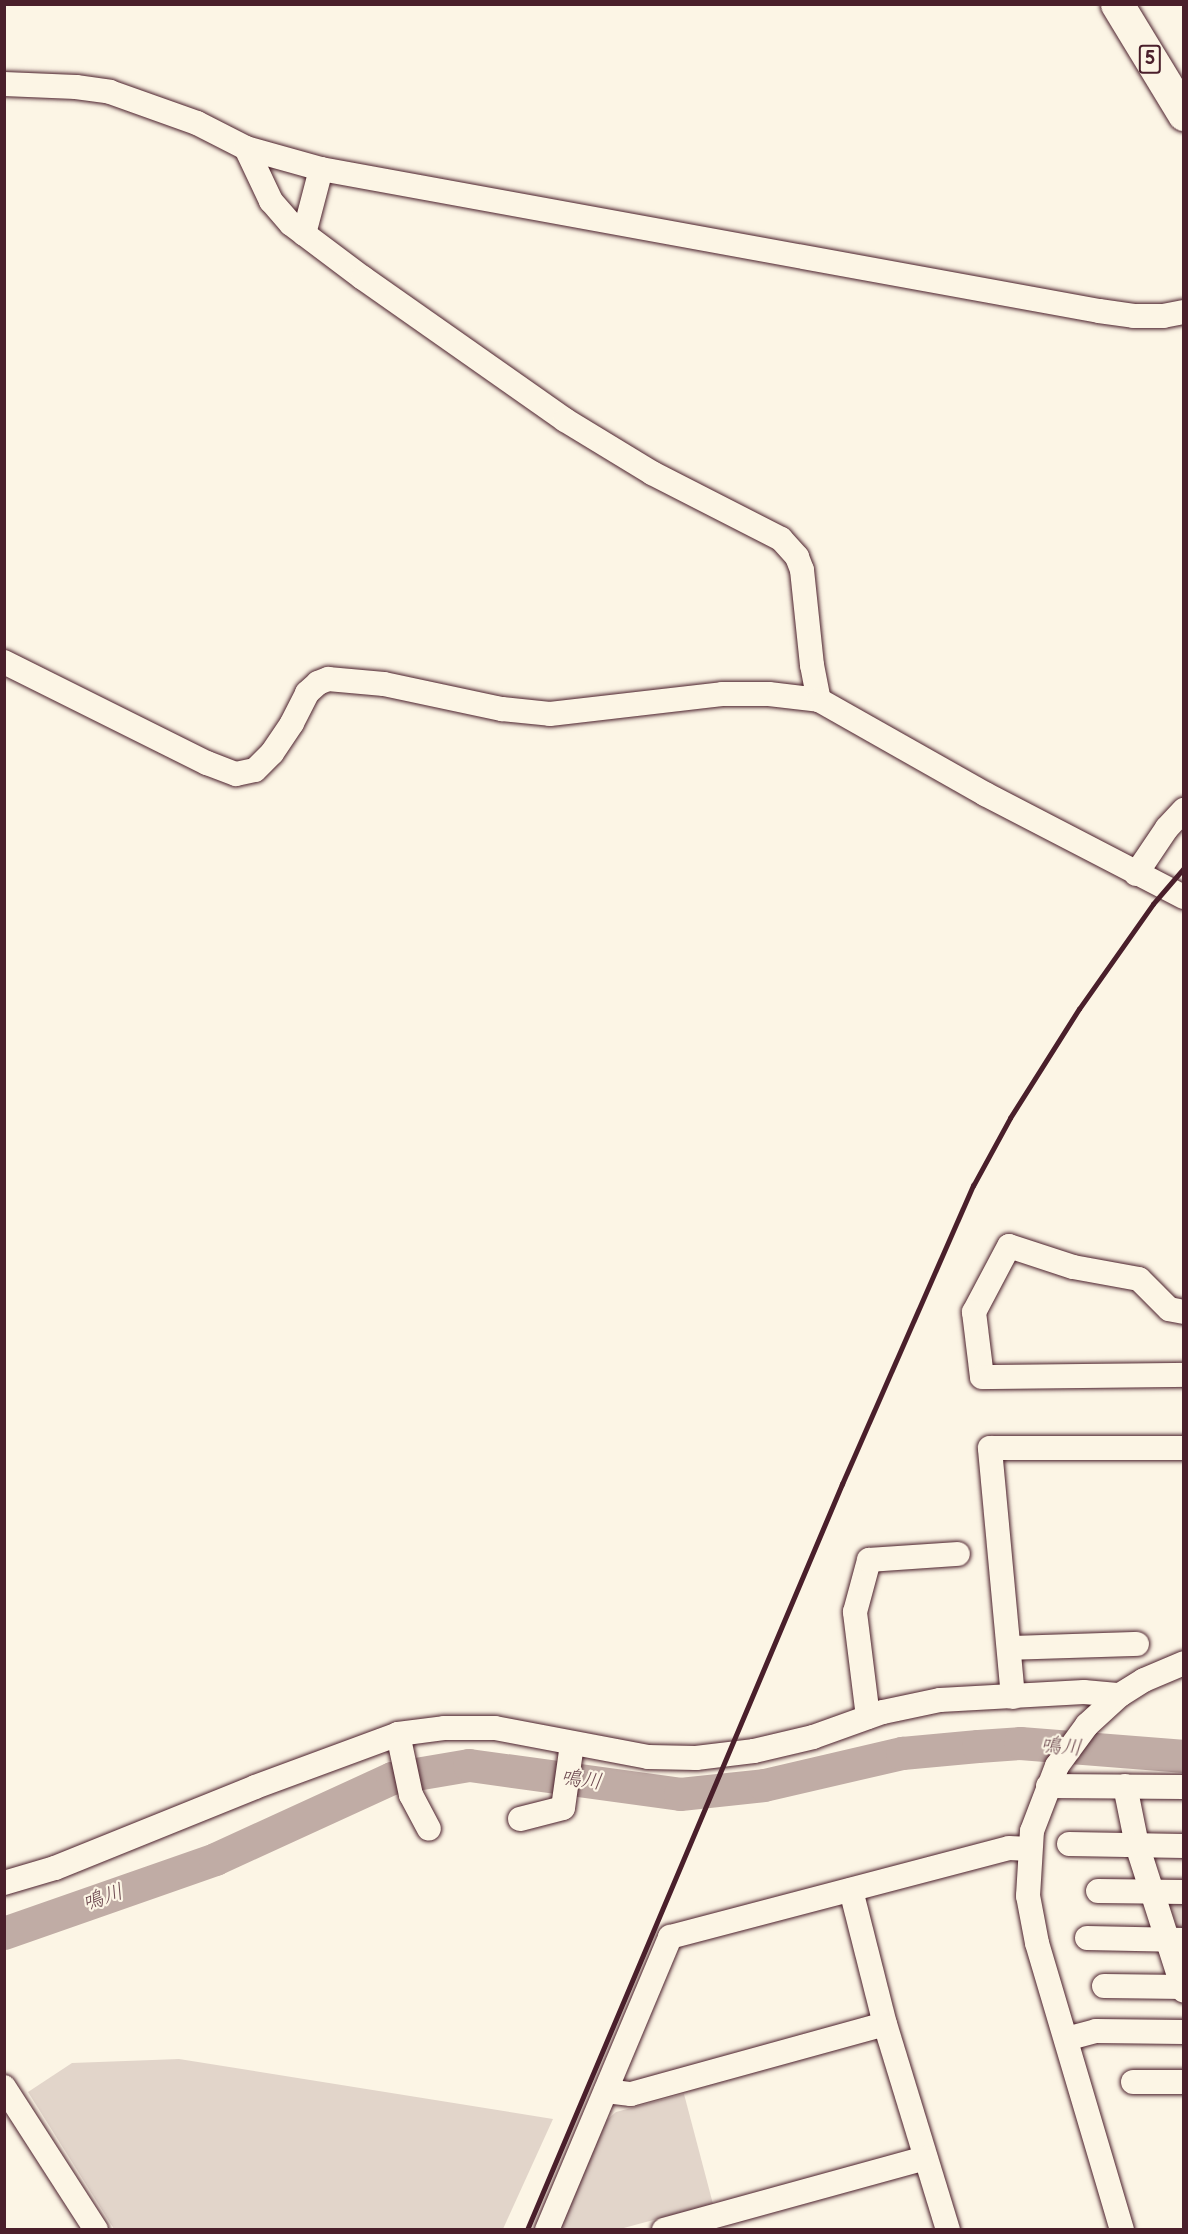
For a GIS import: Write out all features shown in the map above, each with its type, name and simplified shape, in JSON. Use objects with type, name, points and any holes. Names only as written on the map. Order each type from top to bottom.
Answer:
[{"type":"highway","name":"5","points":[[1117,4],[1184,114]]},
{"type":"street","points":[[4,84],[76,87],[120,95],[198,123],[246,148],[321,169],[1099,311],[1134,316],[1163,316],[1184,312]]},
{"type":"street","points":[[246,148],[271,201],[303,234],[565,420],[652,473],[781,539],[797,557],[802,570],[812,665],[819,700]]},
{"type":"street","points":[[303,234],[321,169]]},
{"type":"street","points":[[4,662],[207,763],[237,774],[255,770],[272,753],[292,723],[307,693],[318,683],[328,679],[384,684],[502,709],[550,714],[722,694],[769,694],[819,700],[985,794],[1184,897]]},
{"type":"street","points":[[1136,874],[1167,828],[1184,810]]},
{"type":"street","points":[[1184,1312],[1169,1309],[1139,1279],[1073,1267],[1009,1246],[974,1312],[982,1377],[1184,1375]]},
{"type":"street","points":[[1013,1697],[990,1448],[1184,1448]]},
{"type":"street","points":[[868,1717],[855,1611],[869,1560],[958,1554]]},
{"type":"street","points":[[1009,1648],[1137,1644]]},
{"type":"street","points":[[1122,2229],[1037,1943],[1028,1896],[1030,1849],[1032,1831],[1052,1776],[1087,1725],[1120,1695],[1144,1680],[1184,1663]]},
{"type":"street","points":[[4,1883],[55,1868],[255,1787],[398,1734],[444,1728],[495,1728],[648,1757],[696,1758],[764,1748],[813,1737],[868,1717],[940,1700],[1084,1692],[1120,1695]]},
{"type":"street","points":[[398,1734],[411,1794],[429,1829]]},
{"type":"street","points":[[520,1818],[563,1808],[572,1743]]},
{"type":"street","points":[[1052,1776],[1125,1786],[1184,1786]]},
{"type":"street","points":[[1104,1986],[1183,1988],[1176,1940],[1153,1892],[1137,1845],[1125,1786]]},
{"type":"street","points":[[1069,1844],[1184,1846]]},
{"type":"street","points":[[547,2229],[670,1937],[1009,1848],[1030,1849]]},
{"type":"street","points":[[851,1890],[885,2024],[948,2229]]},
{"type":"street","points":[[1098,1891],[1184,1892]]},
{"type":"street","points":[[1087,1938],[1176,1940]]},
{"type":"street","points":[[606,2091],[631,2094],[885,2024]]},
{"type":"street","points":[[1066,2039],[1096,2031],[1184,2032]]},
{"type":"street","points":[[1133,2082],[1184,2082]]},
{"type":"street","points":[[4,2088],[96,2229]]},
{"type":"street","points":[[664,2229],[925,2158]]},
{"type":"shaded area","points":[[1167,1899],[1183,1899],[1183,1935],[1180,1935]]},
{"type":"shaded area","points":[[179,2059],[553,2119],[503,2229],[114,2229],[28,2092],[72,2063]]},
{"type":"shaded area","points":[[684,2094],[713,2204],[620,2229],[562,2229],[559,2226],[607,2120],[616,2112]]},
{"type":"waterway","name":"鳴川","points":[[4,1933],[215,1859],[392,1778],[469,1765],[680,1794],[764,1785],[902,1753],[978,1746],[1020,1743],[1184,1756]]},
{"type":"railway","points":[[527,2230],[842,1484],[973,1186],[1010,1118],[1079,1009],[1153,904],[1184,868]]}]
